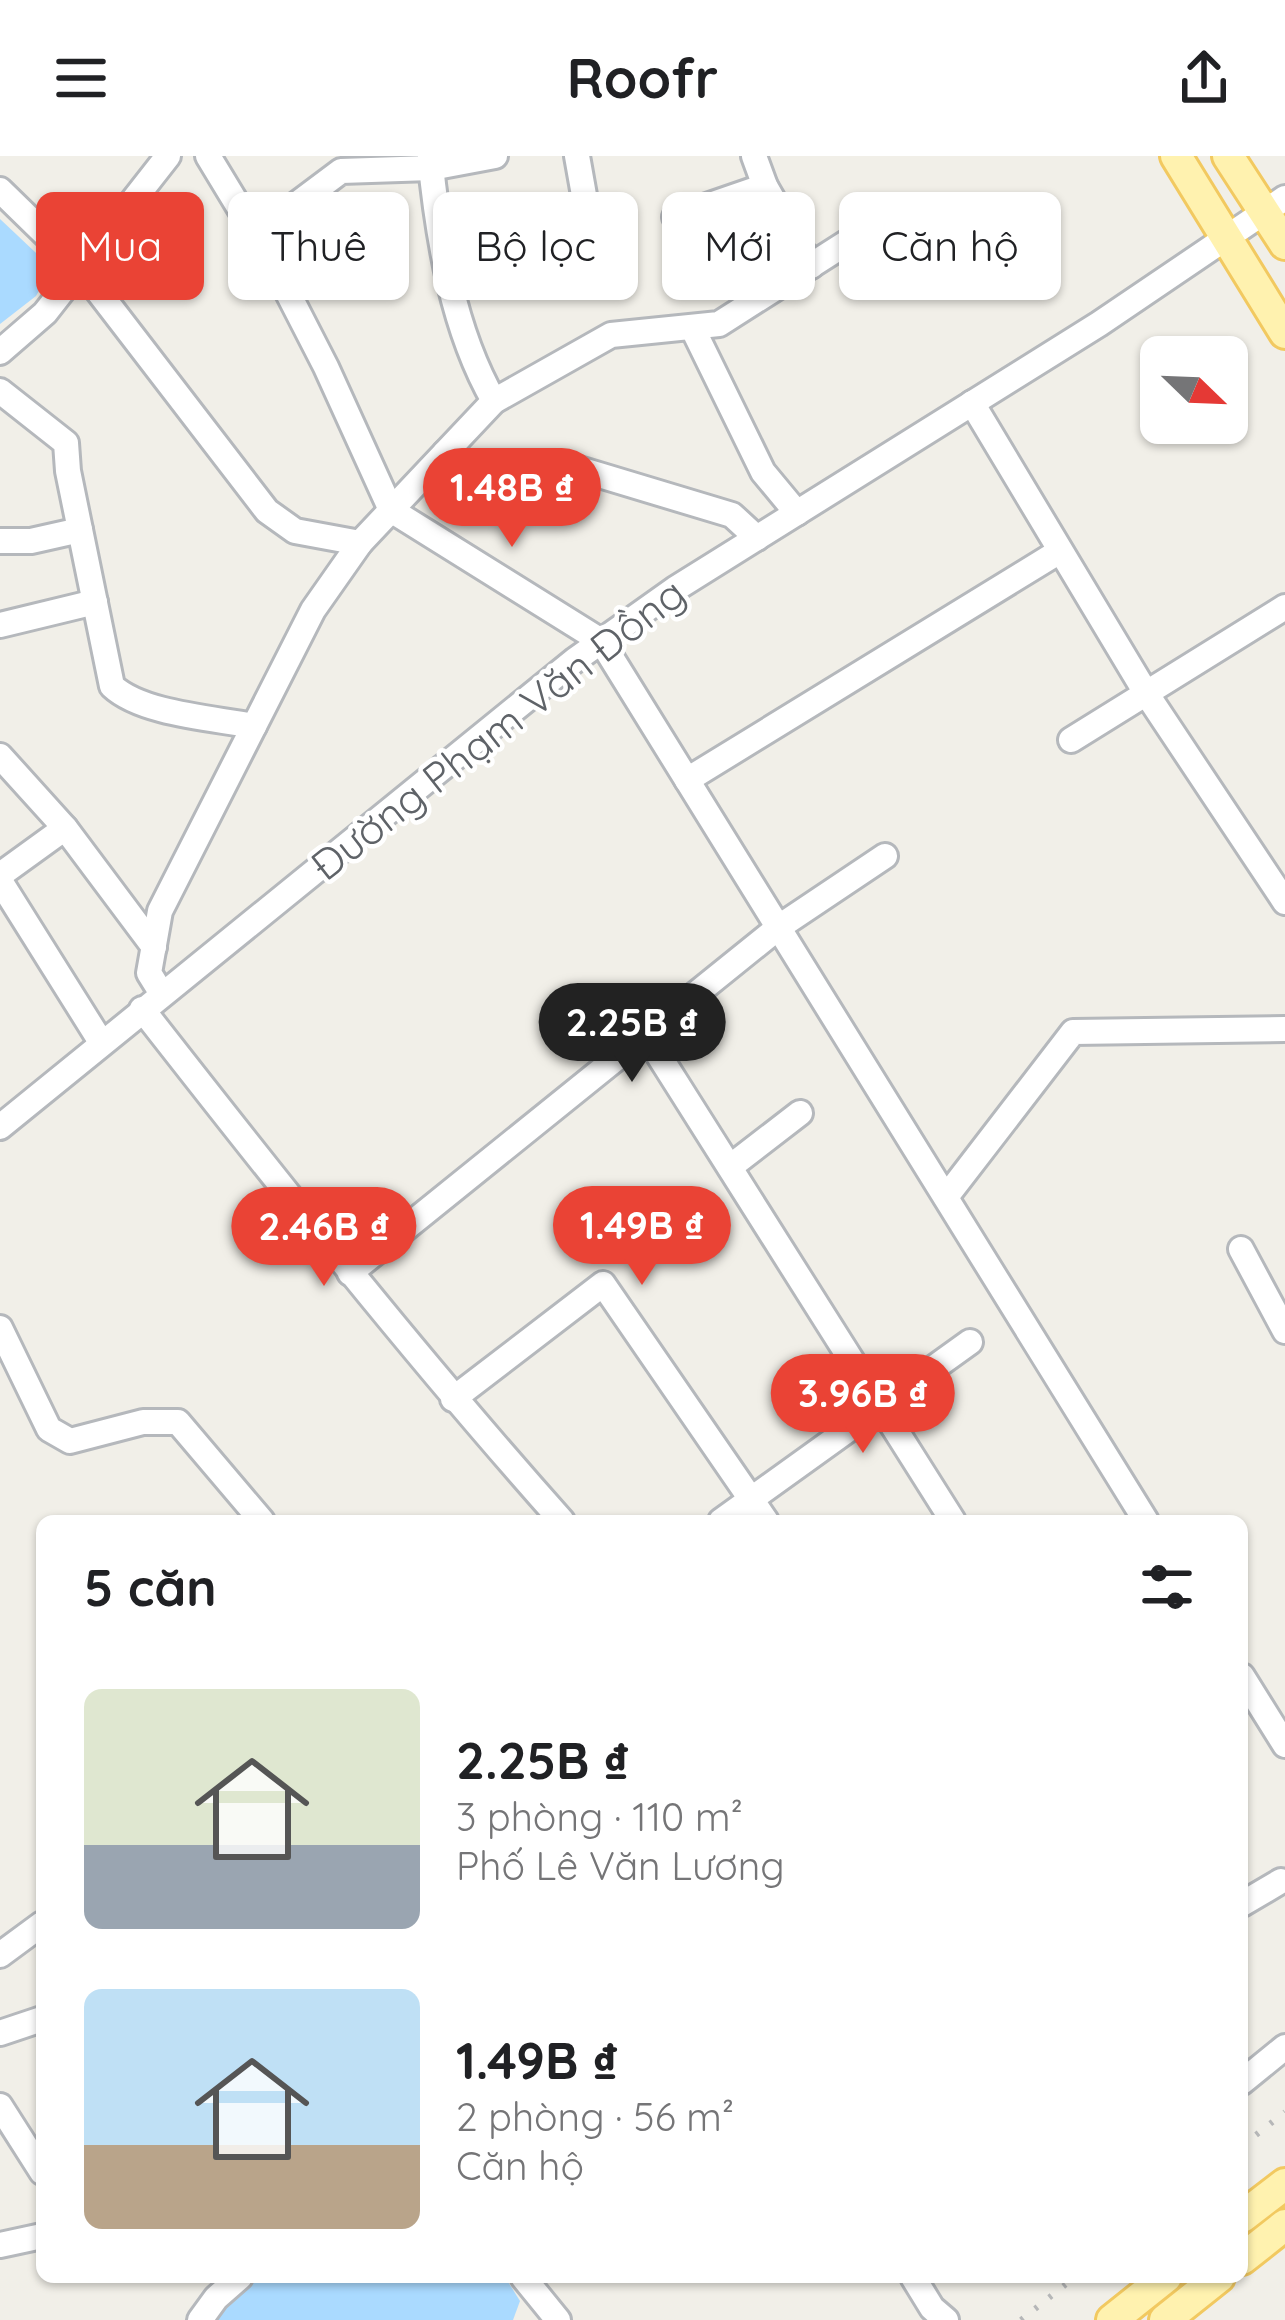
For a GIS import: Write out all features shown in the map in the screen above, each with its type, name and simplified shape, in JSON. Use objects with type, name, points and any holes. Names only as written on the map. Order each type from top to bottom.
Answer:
[{"type":"main road","points":[[1176,156],[1285,333]]},
{"type":"main road","points":[[1228,156],[1275,206],[1285,244]]},
{"type":"main road","points":[[1248,2212],[1285,2183]]},
{"type":"main road","points":[[1248,2254],[1285,2225]]},
{"type":"main road","points":[[1112,2320],[1158,2283],[1168,2317],[1211,2283]]},
{"type":"street","points":[[140,192],[168,156]]},
{"type":"street","points":[[208,156],[230,192]]},
{"type":"street","points":[[313,192],[341,171],[495,156]]},
{"type":"street","points":[[577,156],[583,192]]},
{"type":"street","points":[[754,156],[768,192]]},
{"type":"street","points":[[430,162],[446,258],[471,362],[494,401]]},
{"type":"street","points":[[748,192],[765,186]]},
{"type":"street","points":[[1,193],[36,226]]},
{"type":"street","name":"Đường Phạm Văn Đồng","points":[[0,1126],[601,641],[1275,206]]},
{"type":"street","points":[[0,352],[56,300]]},
{"type":"street","points":[[105,300],[268,512],[295,531],[360,543]]},
{"type":"street","points":[[290,300],[392,510],[601,641],[1142,1515]]},
{"type":"street","points":[[557,1515],[350,1274],[152,1002],[149,973],[160,910],[314,610],[360,543],[494,401],[611,335],[719,324],[757,300]]},
{"type":"street","points":[[692,327],[763,472],[797,513]]},
{"type":"street","points":[[0,391],[66,443],[112,686],[145,705],[254,726]]},
{"type":"street","points":[[972,403],[1146,693],[1285,902]]},
{"type":"street","points":[[445,453],[506,486],[566,465],[732,515],[757,538]]},
{"type":"street","points":[[0,541],[32,541],[80,530]]},
{"type":"street","points":[[687,780],[1060,551]]},
{"type":"street","points":[[0,625],[94,602]]},
{"type":"street","points":[[1071,740],[1285,608]]},
{"type":"street","points":[[0,756],[65,829],[154,947]]},
{"type":"street","points":[[65,829],[0,878],[101,1042]]},
{"type":"street","points":[[350,1274],[779,927],[884,856]]},
{"type":"street","points":[[946,1198],[1073,1033],[1285,1029]]},
{"type":"street","points":[[646,1035],[949,1515]]},
{"type":"street","points":[[730,1167],[800,1113]]},
{"type":"street","points":[[1241,1249],[1285,1330]]},
{"type":"street","points":[[453,1399],[603,1284],[762,1515]]},
{"type":"street","points":[[0,1328],[49,1429],[70,1441],[143,1422],[178,1422],[257,1515]]},
{"type":"street","points":[[729,1515],[970,1342]]},
{"type":"street","points":[[1248,1686],[1285,1745]]},
{"type":"street","points":[[1248,1900],[1281,1881]]},
{"type":"street","points":[[0,1954],[36,1928]]},
{"type":"street","points":[[0,2033],[36,2022]]},
{"type":"street","points":[[1248,2077],[1285,2047]]},
{"type":"street","points":[[0,2106],[36,2163]]},
{"type":"street","points":[[0,2245],[36,2237]]},
{"type":"street","points":[[200,2320],[233,2283]]},
{"type":"street","points":[[527,2283],[552,2316]]},
{"type":"street","points":[[916,2283],[932,2316]]},
{"type":"water","points":[[0,219],[36,253],[36,296],[0,324]]},
{"type":"water","points":[[242,2283],[509,2283],[520,2301],[513,2320],[211,2320]]},
{"type":"railway","points":[[1248,2141],[1285,2112]]},
{"type":"railway","points":[[1021,2320],[1067,2283]]}]
